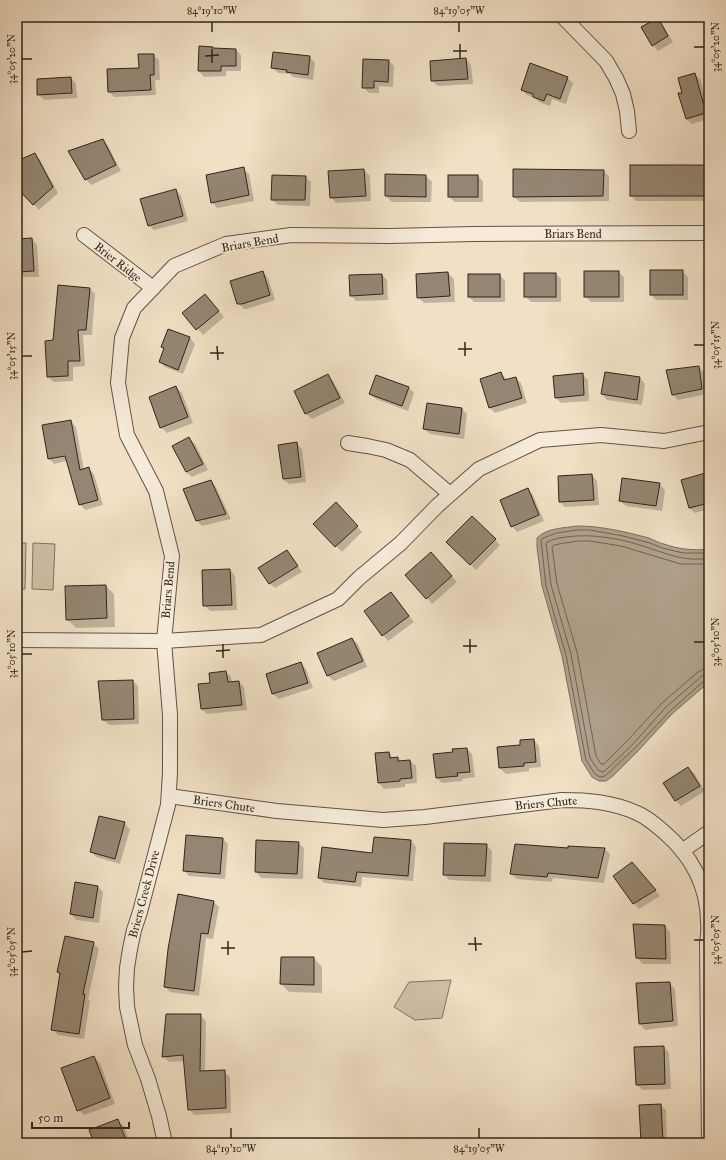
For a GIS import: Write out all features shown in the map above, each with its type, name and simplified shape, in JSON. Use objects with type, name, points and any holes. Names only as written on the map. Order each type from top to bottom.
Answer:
[{"type":"street","points":[[563,17],[606,61],[616,78],[623,94],[627,111],[629,131]]},
{"type":"street","name":"Briars Bend","points":[[164,641],[172,556],[156,491],[127,435],[118,383],[122,338],[134,308],[174,266],[226,244],[291,235],[389,236],[709,233]]},
{"type":"street","name":"Brier Ridge","points":[[84,235],[153,288]]},
{"type":"street","points":[[17,640],[164,641],[261,635],[338,599],[359,578],[401,543],[437,506],[479,469],[540,440],[601,435],[664,441],[709,432]]},
{"type":"street","points":[[348,443],[386,450],[410,460],[450,494]]},
{"type":"street","name":"Briers Creek Drive","points":[[164,641],[170,715],[169,796],[168,805],[130,949],[126,987],[129,1020],[135,1045],[148,1079],[165,1143]]},
{"type":"street","name":"Briers Chute","points":[[169,796],[277,811],[384,820],[425,817],[562,800],[601,802],[638,813],[664,832],[694,866],[701,883],[706,902],[708,921],[708,1143]]},
{"type":"street","points":[[682,851],[709,832]]},
{"type":"shaded area","points":[[17,543],[26,543],[25,589],[17,589]]},
{"type":"shaded area","points":[[33,543],[55,544],[53,590],[32,589]]},
{"type":"shaded area","points":[[451,980],[442,1018],[415,1020],[394,1007],[409,982]]},
{"type":"water","points":[[577,526],[605,528],[649,538],[662,544],[680,548],[692,550],[709,549],[709,682],[672,714],[639,750],[606,781],[599,781],[592,777],[582,761],[562,656],[542,586],[537,547],[537,538],[545,532]]},
{"type":"building","points":[[658,18],[668,36],[652,46],[641,27]]},
{"type":"building","points":[[199,46],[236,49],[236,66],[221,66],[221,71],[198,71]]},
{"type":"building","points":[[273,52],[310,56],[308,75],[271,68]]},
{"type":"building","points":[[138,54],[154,54],[154,75],[150,75],[151,90],[108,92],[107,69],[139,68]]},
{"type":"building","points":[[466,58],[468,79],[431,81],[430,61]]},
{"type":"building","points":[[363,59],[389,60],[388,82],[374,81],[374,88],[362,88]]},
{"type":"building","points":[[530,63],[568,77],[560,99],[547,94],[544,101],[533,97],[533,94],[521,90]]},
{"type":"building","points":[[695,73],[706,113],[686,119],[678,93],[682,93],[678,78]]},
{"type":"building","points":[[71,77],[72,93],[37,95],[37,79]]},
{"type":"building","points":[[103,139],[116,165],[85,180],[68,151]]},
{"type":"building","points":[[35,153],[53,187],[33,205],[17,188],[17,161]]},
{"type":"building","points":[[630,165],[709,165],[709,196],[630,196]]},
{"type":"building","points":[[244,167],[249,195],[211,203],[206,175]]},
{"type":"building","points":[[364,169],[366,196],[330,198],[328,171]]},
{"type":"building","points":[[513,169],[604,170],[603,196],[513,197]]},
{"type":"building","points":[[385,174],[426,175],[426,197],[385,196]]},
{"type":"building","points":[[272,175],[306,176],[305,200],[271,200]]},
{"type":"building","points":[[448,175],[478,175],[478,197],[448,197]]},
{"type":"building","points":[[176,189],[183,216],[148,226],[140,199]]},
{"type":"building","points":[[32,238],[34,271],[17,272],[17,239]]},
{"type":"building","points":[[650,270],[683,270],[683,295],[650,295]]},
{"type":"building","points":[[263,271],[270,295],[242,304],[237,304],[230,281]]},
{"type":"building","points":[[584,271],[619,271],[619,297],[584,297]]},
{"type":"building","points":[[448,272],[450,296],[417,298],[416,274]]},
{"type":"building","points":[[524,273],[556,273],[556,297],[524,297]]},
{"type":"building","points":[[382,274],[383,294],[350,296],[349,275]]},
{"type":"building","points":[[468,274],[500,274],[500,297],[468,297]]},
{"type":"building","points":[[58,285],[90,288],[86,330],[78,330],[80,361],[68,361],[68,376],[47,377],[45,341],[53,340]]},
{"type":"building","points":[[205,294],[219,311],[196,330],[182,313]]},
{"type":"building","points":[[168,329],[190,337],[178,370],[159,362],[164,348],[161,347]]},
{"type":"building","points":[[699,366],[702,389],[672,395],[666,370]]},
{"type":"building","points":[[501,372],[504,380],[516,377],[522,398],[489,408],[480,379]]},
{"type":"building","points":[[605,372],[640,377],[637,400],[601,394]]},
{"type":"building","points":[[583,373],[584,395],[555,398],[553,376]]},
{"type":"building","points":[[328,374],[340,398],[305,414],[294,391]]},
{"type":"building","points":[[376,375],[409,387],[402,406],[369,394]]},
{"type":"building","points":[[176,386],[188,417],[160,428],[149,397]]},
{"type":"building","points":[[427,403],[462,408],[459,434],[423,429]]},
{"type":"building","points":[[71,420],[80,470],[89,467],[98,500],[79,505],[65,456],[48,459],[42,425]]},
{"type":"building","points":[[189,437],[203,464],[186,472],[172,446]]},
{"type":"building","points":[[297,442],[301,477],[283,479],[278,445]]},
{"type":"building","points":[[709,472],[709,503],[689,508],[681,480]]},
{"type":"building","points":[[592,474],[594,500],[559,502],[558,476]]},
{"type":"building","points":[[622,478],[660,483],[656,506],[619,501]]},
{"type":"building","points":[[211,480],[226,514],[196,521],[183,489]]},
{"type":"building","points":[[528,488],[539,515],[511,527],[500,500]]},
{"type":"building","points":[[336,502],[358,526],[335,547],[313,524]]},
{"type":"building","points":[[472,516],[496,539],[470,565],[446,542]]},
{"type":"building","points":[[287,550],[298,566],[269,584],[258,568]]},
{"type":"building","points":[[431,552],[452,576],[426,599],[405,575]]},
{"type":"building","points":[[230,569],[232,605],[203,606],[202,570]]},
{"type":"building","points":[[106,585],[107,618],[66,620],[65,586]]},
{"type":"building","points":[[391,592],[409,616],[382,636],[364,611]]},
{"type":"building","points":[[352,638],[363,661],[327,676],[317,653]]},
{"type":"building","points":[[301,662],[308,683],[272,694],[266,674]]},
{"type":"building","points":[[226,671],[228,682],[239,681],[242,705],[201,709],[198,684],[210,683],[209,673]]},
{"type":"building","points":[[133,680],[134,719],[102,720],[98,681]]},
{"type":"building","points":[[534,739],[536,762],[524,763],[524,766],[499,768],[497,747],[520,745],[520,740]]},
{"type":"building","points":[[467,748],[470,772],[457,773],[458,776],[436,778],[433,754],[453,752],[452,749]]},
{"type":"building","points":[[389,752],[390,758],[398,757],[398,761],[410,760],[412,778],[400,779],[400,781],[378,783],[375,753]]},
{"type":"building","points":[[688,767],[700,786],[675,801],[663,783]]},
{"type":"building","points":[[99,816],[125,822],[115,859],[90,852]]},
{"type":"building","points":[[186,835],[223,838],[220,874],[183,871]]},
{"type":"building","points":[[374,837],[411,840],[408,876],[357,872],[355,882],[318,878],[322,847],[372,853]]},
{"type":"building","points":[[256,840],[299,842],[297,874],[255,872]]},
{"type":"building","points":[[444,843],[487,844],[485,876],[443,875]]},
{"type":"building","points":[[515,844],[568,848],[568,846],[605,848],[598,878],[548,873],[547,877],[510,874]]},
{"type":"building","points":[[632,862],[656,890],[633,904],[613,876]]},
{"type":"building","points":[[75,882],[98,886],[93,918],[70,914]]},
{"type":"building","points":[[178,894],[214,901],[208,934],[201,933],[194,991],[164,987],[168,949]]},
{"type":"building","points":[[633,924],[665,925],[666,959],[636,958]]},
{"type":"building","points":[[65,936],[94,942],[83,994],[85,994],[79,1034],[51,1030],[60,973],[57,972]]},
{"type":"building","points":[[281,957],[314,957],[314,985],[280,984]]},
{"type":"building","points":[[670,982],[673,1021],[639,1024],[636,983]]},
{"type":"building","points":[[166,1014],[201,1014],[200,1071],[225,1070],[226,1108],[188,1110],[183,1055],[162,1057]]},
{"type":"building","points":[[664,1046],[665,1084],[636,1085],[634,1047]]},
{"type":"building","points":[[94,1056],[110,1098],[77,1111],[61,1068]]},
{"type":"building","points":[[661,1104],[663,1142],[641,1143],[639,1105]]},
{"type":"building","points":[[118,1119],[127,1143],[94,1143],[89,1130]]}]
